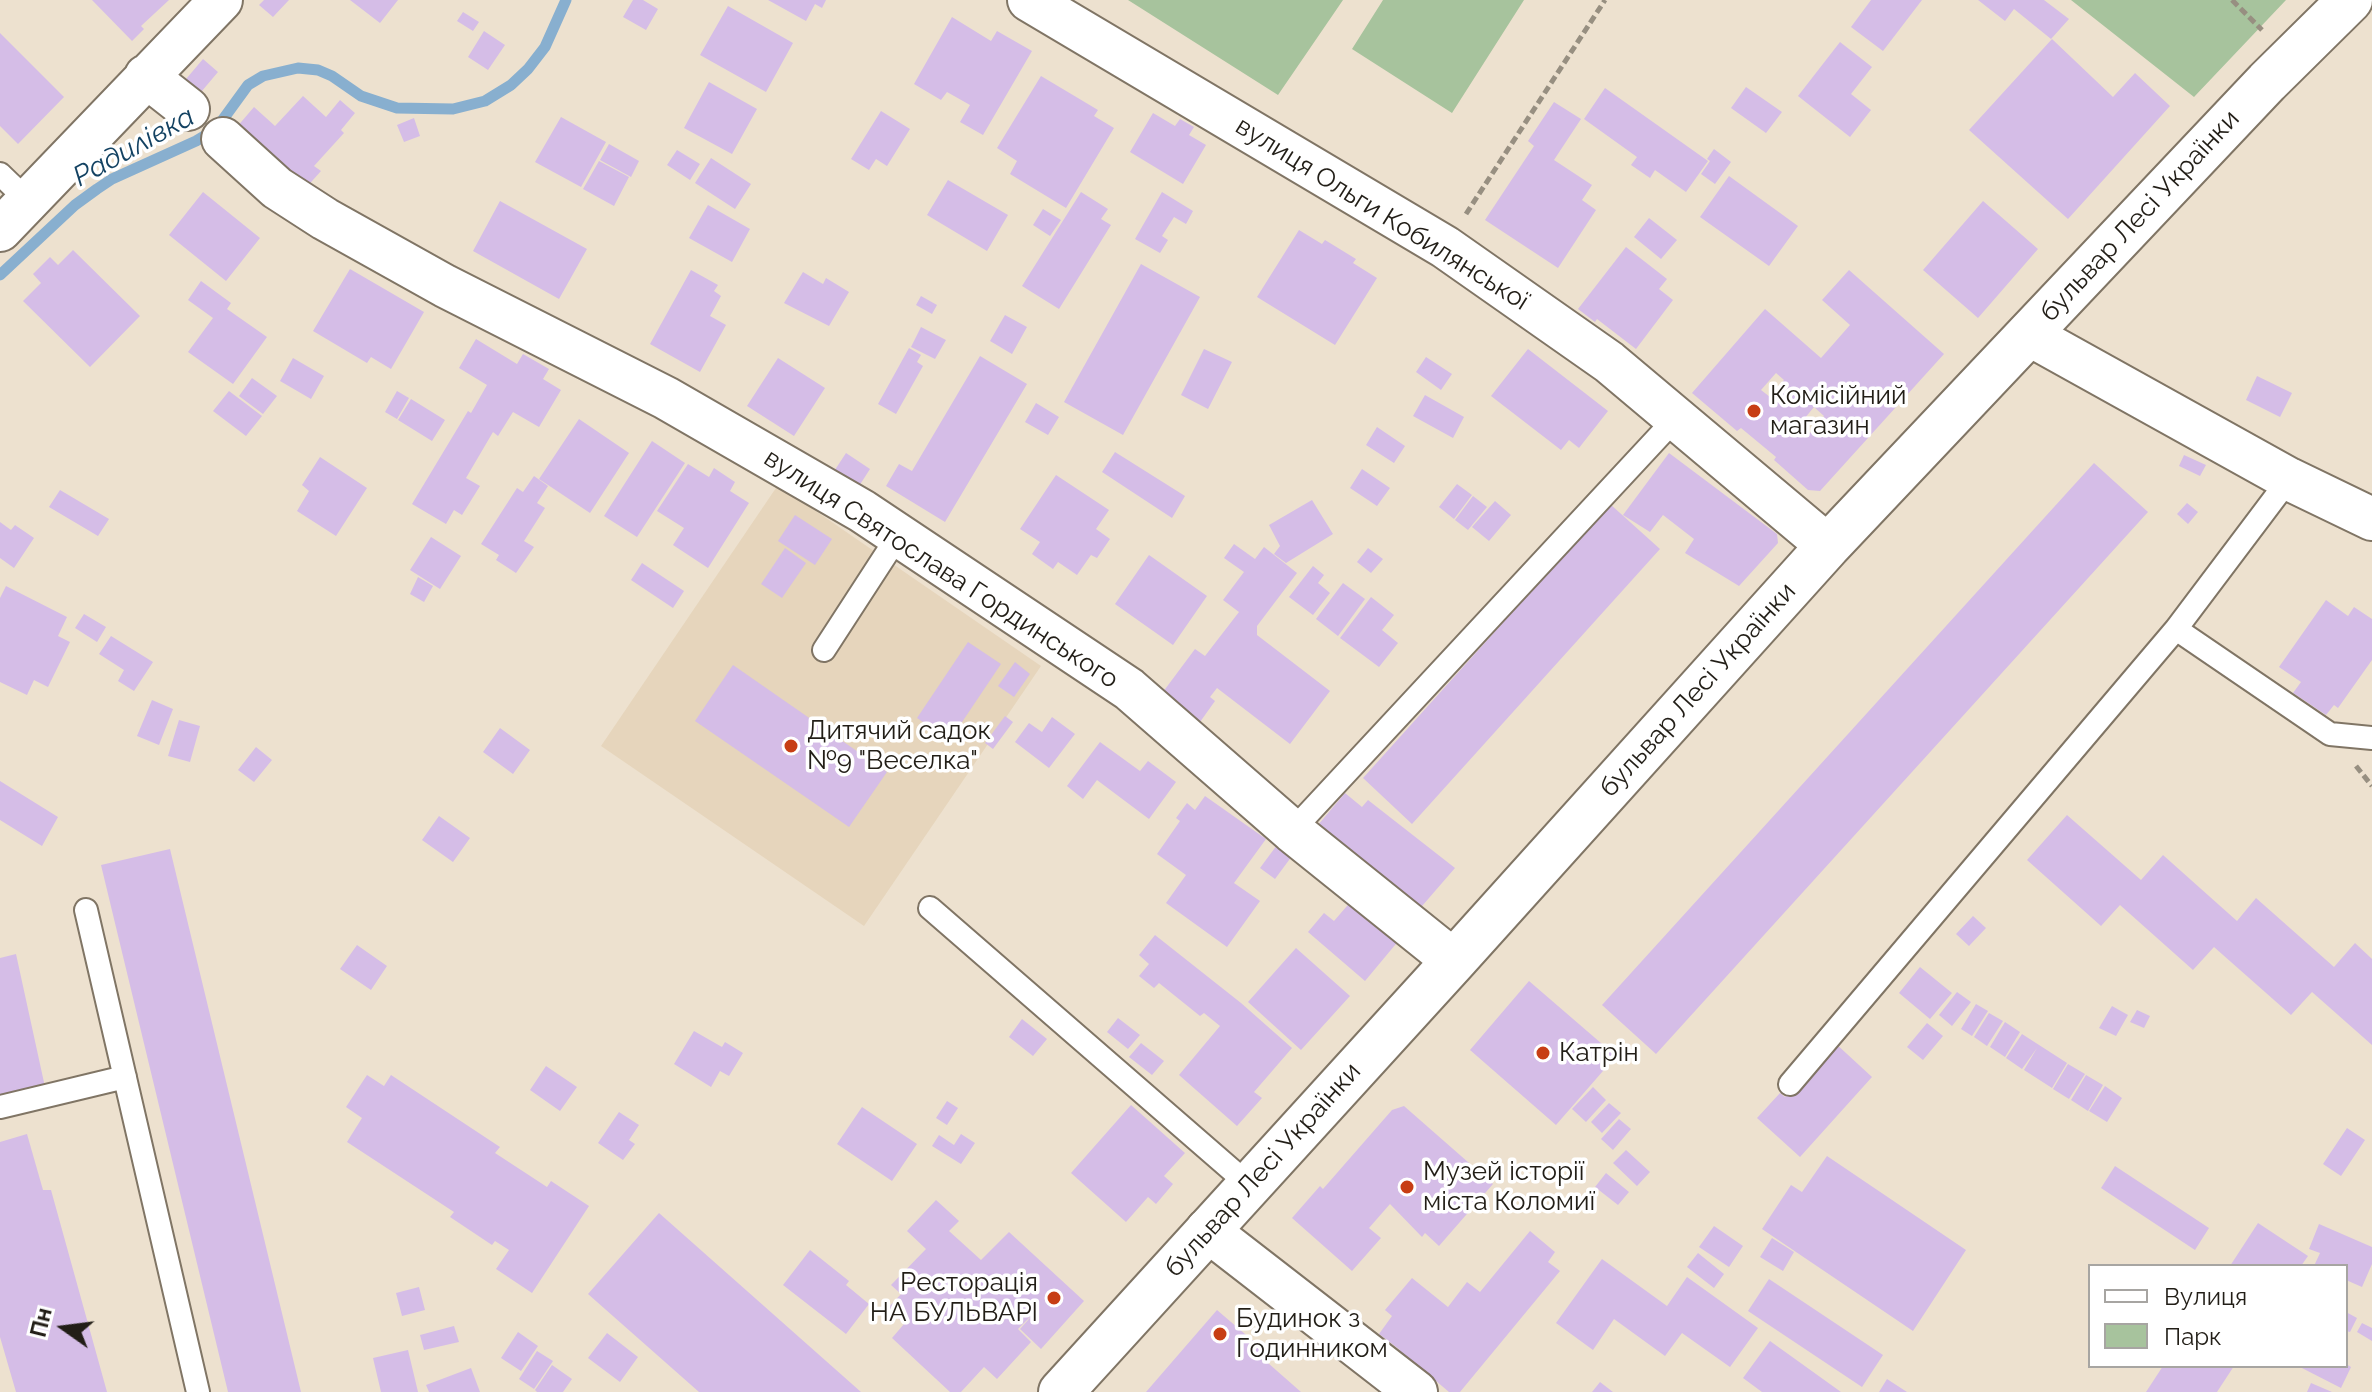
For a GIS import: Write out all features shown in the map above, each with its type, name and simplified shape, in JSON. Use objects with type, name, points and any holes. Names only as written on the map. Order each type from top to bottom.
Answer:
[{"type":"street","points":[[9,202],[146,76],[221,0]]},
{"type":"street","name":"вулиця Ольги Кобилянської","points":[[1029,0],[1445,247],[1609,362],[1828,546]]},
{"type":"street","name":"бульвар Лесі Українки","points":[[1061,1392],[1828,546],[2267,82],[2350,0]]},
{"type":"street","points":[[146,76],[188,109]]},
{"type":"street","name":"вулиця Святослава Гординського","points":[[223,139],[277,188],[325,219],[445,286],[666,398],[862,511],[1129,689],[1292,831],[1454,961]]},
{"type":"street","points":[[2028,334],[2289,479],[2372,519]]},
{"type":"street","points":[[1207,1230],[1416,1392]]},
{"type":"lane","points":[[1292,831],[1676,418]]},
{"type":"lane","points":[[1790,1084],[2176,629],[2289,479]]},
{"type":"lane","points":[[824,650],[898,536]]},
{"type":"lane","points":[[2176,629],[2330,734],[2372,738]]},
{"type":"lane","points":[[930,908],[1249,1185]]},
{"type":"lane","points":[[86,910],[198,1392]]},
{"type":"lane","points":[[0,1107],[125,1077]]},
{"type":"path","points":[[1445,247],[1605,0]]},
{"type":"path","points":[[2232,0],[2262,30]]},
{"type":"shaded area","points":[[778,485],[1041,666],[864,926],[601,746]]},
{"type":"green space","points":[[1128,0],[1343,0],[1278,95]]},
{"type":"green space","points":[[1383,0],[1524,0],[1452,113],[1352,49]]},
{"type":"green space","points":[[2071,0],[2286,0],[2194,97]]},
{"type":"building","points":[[92,0],[169,0],[141,26],[144,29],[132,41]]},
{"type":"building","points":[[264,0],[289,0],[273,17],[259,5]]},
{"type":"building","points":[[350,0],[398,0],[380,23]]},
{"type":"building","points":[[633,0],[643,0],[658,9],[646,30],[623,17]]},
{"type":"building","points":[[768,0],[826,0],[822,8],[815,4],[806,21]]},
{"type":"building","points":[[1871,0],[1922,0],[1883,51],[1851,27]]},
{"type":"building","points":[[1978,0],[2044,0],[2069,19],[2051,39],[2014,9],[2005,21]]},
{"type":"building","points":[[728,6],[793,43],[766,92],[700,55]]},
{"type":"building","points":[[463,12],[479,22],[473,31],[457,21]]},
{"type":"building","points":[[952,17],[991,41],[997,31],[1032,51],[983,135],[960,122],[970,105],[947,92],[941,100],[914,84]]},
{"type":"building","points":[[484,31],[505,45],[488,70],[468,57]]},
{"type":"building","points":[[0,33],[64,97],[18,144],[0,126]]},
{"type":"building","points":[[2052,39],[2113,97],[2135,73],[2170,106],[2068,219],[1969,130]]},
{"type":"building","points":[[1840,42],[1872,67],[1851,94],[1871,110],[1850,137],[1798,96]]},
{"type":"building","points":[[203,59],[218,72],[196,98],[181,85]]},
{"type":"building","points":[[1041,76],[1098,110],[1094,116],[1114,128],[1066,208],[1010,174],[1017,161],[997,148]]},
{"type":"building","points":[[709,82],[757,109],[732,154],[684,128]]},
{"type":"building","points":[[1746,87],[1782,112],[1766,133],[1731,108]]},
{"type":"building","points":[[1605,88],[1708,161],[1686,192],[1655,170],[1650,178],[1631,165],[1637,157],[1584,119]]},
{"type":"building","points":[[303,96],[326,117],[340,100],[355,113],[341,130],[344,133],[314,166],[321,171],[304,190],[236,128],[254,107],[275,126]]},
{"type":"building","points":[[1554,102],[1581,119],[1554,160],[1592,185],[1582,200],[1596,210],[1558,268],[1485,220],[1534,146],[1528,141]]},
{"type":"building","points":[[881,111],[910,129],[887,166],[876,159],[869,170],[851,159]]},
{"type":"building","points":[[1153,113],[1175,126],[1180,119],[1194,127],[1189,135],[1206,145],[1183,184],[1130,152]]},
{"type":"building","points":[[561,117],[606,142],[581,187],[535,162]]},
{"type":"building","points":[[414,118],[420,136],[404,142],[397,125]]},
{"type":"building","points":[[609,144],[639,161],[631,177],[600,160]]},
{"type":"building","points":[[1714,149],[1731,162],[1715,184],[1701,174]]},
{"type":"building","points":[[677,150],[700,164],[690,180],[667,165]]},
{"type":"building","points":[[711,158],[751,184],[735,209],[695,183]]},
{"type":"building","points":[[599,161],[629,177],[614,206],[583,189]]},
{"type":"building","points":[[1729,176],[1798,226],[1769,266],[1700,217]]},
{"type":"building","points":[[948,180],[1008,215],[987,251],[927,215]]},
{"type":"building","points":[[203,192],[260,238],[226,281],[169,235]]},
{"type":"building","points":[[1081,192],[1108,209],[1101,219],[1111,225],[1059,309],[1022,286]]},
{"type":"building","points":[[1162,192],[1193,211],[1186,224],[1174,217],[1162,236],[1168,240],[1160,253],[1135,239]]},
{"type":"building","points":[[500,201],[587,249],[559,299],[473,251]]},
{"type":"building","points":[[1983,201],[2038,249],[1978,318],[1923,270]]},
{"type":"building","points":[[708,205],[750,229],[732,262],[689,238]]},
{"type":"building","points":[[1043,209],[1061,220],[1050,236],[1033,225]]},
{"type":"building","points":[[1649,218],[1677,240],[1661,259],[1634,237]]},
{"type":"building","points":[[1299,230],[1322,244],[1325,240],[1356,259],[1353,263],[1377,278],[1335,345],[1257,297]]},
{"type":"building","points":[[1626,247],[1667,279],[1659,289],[1673,300],[1636,349],[1597,319],[1595,322],[1578,309]]},
{"type":"building","points":[[73,250],[140,316],[90,367],[23,301],[41,283],[33,274],[50,257],[58,265]]},
{"type":"building","points":[[1141,264],[1200,297],[1123,435],[1064,402]]},
{"type":"building","points":[[350,269],[424,312],[391,369],[371,357],[367,363],[313,331]]},
{"type":"building","points":[[691,270],[718,285],[714,291],[721,296],[710,316],[726,325],[700,372],[650,344]]},
{"type":"building","points":[[1849,270],[1944,354],[1820,491],[1808,490],[1774,460],[1776,457],[1741,428],[1737,431],[1692,393],[1765,309],[1821,358],[1850,325],[1822,300]],"holes":[[[1776,373],[1784,380],[1770,397],[1761,390]],[[1814,407],[1824,416],[1810,433],[1800,424]]]},
{"type":"building","points":[[803,272],[823,284],[826,278],[849,292],[829,326],[784,303]]},
{"type":"building","points":[[201,281],[231,303],[227,309],[267,337],[233,384],[188,352],[213,318],[188,300]]},
{"type":"building","points":[[921,296],[937,305],[932,314],[916,305]]},
{"type":"building","points":[[1005,315],[1027,327],[1012,354],[990,341]]},
{"type":"building","points":[[921,327],[946,340],[935,359],[911,347]]},
{"type":"building","points":[[476,339],[517,364],[523,354],[549,369],[543,379],[561,390],[539,427],[513,412],[498,436],[493,432],[466,478],[480,486],[462,515],[454,510],[446,524],[412,504],[487,385],[459,368]]},
{"type":"building","points":[[909,348],[921,355],[917,362],[923,366],[896,414],[878,404]]},
{"type":"building","points":[[1204,349],[1232,362],[1208,409],[1181,395]]},
{"type":"building","points":[[1528,349],[1608,411],[1579,448],[1569,440],[1561,450],[1491,396]]},
{"type":"building","points":[[980,356],[1027,384],[945,522],[886,486],[899,464],[912,471]]},
{"type":"building","points":[[1426,357],[1452,374],[1441,390],[1416,372]]},
{"type":"building","points":[[293,358],[324,376],[311,399],[280,381]]},
{"type":"building","points":[[778,358],[825,388],[794,436],[747,406]]},
{"type":"building","points":[[2257,376],[2292,393],[2280,417],[2246,400]]},
{"type":"building","points":[[252,378],[277,396],[263,414],[239,396]]},
{"type":"building","points":[[229,391],[262,416],[246,436],[213,411]]},
{"type":"building","points":[[397,391],[409,398],[397,419],[385,412]]},
{"type":"building","points":[[1425,395],[1464,417],[1453,438],[1413,416]]},
{"type":"building","points":[[411,399],[445,420],[432,441],[398,420]]},
{"type":"building","points":[[1036,403],[1059,417],[1048,435],[1025,422]]},
{"type":"building","points":[[579,419],[629,453],[590,513],[539,479]]},
{"type":"building","points":[[1377,427],[1405,446],[1394,463],[1366,445]]},
{"type":"building","points":[[652,441],[685,463],[637,537],[604,516]]},
{"type":"building","points":[[1115,452],[1185,496],[1172,518],[1102,472]]},
{"type":"building","points":[[846,453],[870,469],[852,497],[827,482]]},
{"type":"building","points":[[1669,453],[1777,534],[1778,543],[1739,586],[1685,553],[1694,539],[1663,515],[1650,532],[1623,515]]},
{"type":"building","points":[[2184,455],[2206,465],[2200,476],[2179,466]]},
{"type":"building","points":[[320,457],[367,488],[336,536],[297,511],[309,491],[302,485]]},
{"type":"building","points":[[2094,463],[2148,512],[1656,1054],[1602,1005]]},
{"type":"building","points":[[688,464],[709,477],[714,468],[735,482],[730,491],[749,503],[708,568],[673,545],[684,528],[657,511]]},
{"type":"building","points":[[1362,469],[1390,488],[1377,506],[1350,488]]},
{"type":"building","points":[[1056,475],[1109,510],[1096,529],[1110,539],[1097,558],[1091,555],[1077,575],[1058,562],[1053,569],[1032,554],[1040,542],[1020,529]]},
{"type":"building","points":[[534,476],[548,486],[537,503],[545,508],[524,541],[534,547],[516,573],[496,560],[499,555],[481,544],[517,488],[523,492]]},
{"type":"building","points":[[1457,484],[1472,495],[1454,519],[1439,507]]},
{"type":"building","points":[[60,490],[109,519],[98,536],[49,507]]},
{"type":"building","points":[[1473,496],[1487,507],[1468,530],[1455,520]]},
{"type":"building","points":[[1312,500],[1333,534],[1286,563],[1274,554],[1280,546],[1269,525]]},
{"type":"building","points":[[1495,501],[1511,515],[1489,541],[1472,527]]},
{"type":"building","points":[[2187,503],[2198,512],[2188,524],[2177,514]]},
{"type":"building","points":[[1610,504],[1660,549],[1412,824],[1363,778]]},
{"type":"building","points":[[795,515],[832,539],[815,565],[778,541]]},
{"type":"building","points":[[0,522],[11,530],[15,525],[34,538],[14,568],[0,558]]},
{"type":"building","points":[[431,537],[461,556],[440,589],[410,570]]},
{"type":"building","points":[[1234,544],[1255,559],[1264,547],[1297,573],[1257,626],[1257,635],[1330,691],[1290,744],[1217,688],[1210,697],[1215,701],[1200,722],[1189,723],[1157,700],[1195,649],[1205,656],[1239,612],[1223,600],[1244,572],[1224,558]]},
{"type":"building","points":[[785,548],[806,563],[782,598],[761,584]]},
{"type":"building","points":[[1368,548],[1383,559],[1371,573],[1357,562]]},
{"type":"building","points":[[1149,555],[1207,596],[1173,645],[1115,604]]},
{"type":"building","points":[[642,563],[684,591],[673,608],[631,580]]},
{"type":"building","points":[[1313,566],[1324,575],[1318,583],[1330,593],[1313,615],[1289,597]]},
{"type":"building","points":[[418,577],[433,586],[424,602],[410,594]]},
{"type":"building","points":[[1343,583],[1365,599],[1338,636],[1316,619]]},
{"type":"building","points":[[6,586],[67,617],[58,636],[70,642],[48,687],[34,680],[27,695],[0,682],[0,598]]},
{"type":"building","points":[[1371,597],[1394,615],[1382,630],[1398,643],[1379,667],[1340,638]]},
{"type":"building","points":[[2326,600],[2348,616],[2354,607],[2372,619],[2372,660],[2338,708],[2334,705],[2326,715],[2293,693],[2301,682],[2279,667]]},
{"type":"building","points":[[84,614],[106,627],[97,642],[75,628]]},
{"type":"building","points":[[111,636],[153,662],[134,691],[118,681],[124,670],[99,654]]},
{"type":"building","points":[[968,642],[1001,664],[950,740],[917,718]]},
{"type":"building","points":[[1015,662],[1030,674],[1014,697],[998,686]]},
{"type":"building","name":"Дитячий садок №9 \"Веселка\"","points":[[733,665],[887,772],[849,827],[695,721]]},
{"type":"building","points":[[152,700],[173,709],[159,745],[137,736]]},
{"type":"building","points":[[1005,716],[1013,722],[993,749],[985,743]]},
{"type":"building","points":[[1052,717],[1075,734],[1049,768],[1015,742],[1029,723],[1042,732]]},
{"type":"building","points":[[179,720],[200,726],[190,762],[168,756]]},
{"type":"building","points":[[500,728],[530,750],[513,774],[483,752]]},
{"type":"building","points":[[1100,742],[1140,771],[1148,761],[1176,782],[1149,819],[1097,780],[1083,799],[1067,786]]},
{"type":"building","points":[[256,747],[272,760],[254,782],[238,770]]},
{"type":"building","points":[[0,781],[58,817],[42,846],[0,820]]},
{"type":"building","points":[[1345,793],[1362,807],[1368,800],[1455,868],[1416,913],[1318,825]]},
{"type":"building","points":[[1205,796],[1266,839],[1234,883],[1260,901],[1227,947],[1166,903],[1186,875],[1157,854],[1180,821],[1176,818],[1187,803],[1195,810]]},
{"type":"building","points":[[2067,815],[2141,880],[2163,855],[2237,921],[2256,898],[2334,967],[2355,943],[2372,959],[2372,1045],[2312,992],[2291,1015],[2214,947],[2193,970],[2120,905],[2101,926],[2027,860]]},
{"type":"building","points":[[439,816],[470,838],[453,862],[422,840]]},
{"type":"building","points":[[1277,845],[1292,856],[1275,879],[1260,868]]},
{"type":"building","points":[[170,849],[301,1392],[228,1392],[101,865]]},
{"type":"building","points":[[1353,899],[1400,939],[1365,981],[1308,932],[1324,913],[1334,921]]},
{"type":"building","points":[[1973,916],[1986,928],[1969,946],[1956,934]]},
{"type":"building","points":[[1155,935],[1292,1048],[1254,1092],[1262,1098],[1237,1126],[1179,1075],[1220,1026],[1204,1013],[1200,1016],[1159,983],[1154,988],[1139,976],[1149,964],[1139,955]]},
{"type":"building","points":[[357,945],[387,966],[371,990],[340,969]]},
{"type":"building","points":[[1296,948],[1350,996],[1301,1050],[1248,1002]]},
{"type":"building","points":[[16,954],[45,1087],[0,1098],[0,958]]},
{"type":"building","points":[[1920,967],[1952,993],[1930,1019],[1899,993]]},
{"type":"building","name":"Катрін","points":[[1529,981],[1616,1056],[1556,1125],[1470,1050]]},
{"type":"building","points":[[1957,992],[1971,1002],[1952,1026],[1939,1015]]},
{"type":"building","points":[[1976,1004],[1988,1011],[1972,1036],[1961,1029]]},
{"type":"building","points":[[2112,1006],[2128,1015],[2116,1036],[2099,1028]]},
{"type":"building","points":[[2137,1010],[2150,1016],[2144,1028],[2130,1022]]},
{"type":"building","points":[[1989,1013],[2003,1021],[1987,1046],[1974,1037]]},
{"type":"building","points":[[1118,1018],[1140,1035],[1128,1049],[1107,1032]]},
{"type":"building","points":[[1022,1019],[1047,1039],[1033,1056],[1009,1037]]},
{"type":"building","points":[[2005,1022],[2020,1032],[2005,1057],[1990,1047]]},
{"type":"building","points":[[1927,1023],[1943,1036],[1923,1060],[1907,1047]]},
{"type":"building","points":[[694,1031],[722,1047],[725,1042],[743,1053],[729,1076],[720,1071],[711,1087],[674,1064]]},
{"type":"building","points":[[2022,1034],[2067,1063],[2052,1088],[2024,1070],[2037,1048],[2022,1069],[2006,1058]]},
{"type":"building","points":[[1834,1042],[1872,1077],[1800,1157],[1757,1118],[1780,1093],[1785,1097]]},
{"type":"building","points":[[1141,1043],[1164,1061],[1152,1075],[1129,1057]]},
{"type":"building","points":[[2068,1064],[2085,1074],[2069,1099],[2053,1089]]},
{"type":"building","points":[[546,1066],[577,1087],[560,1111],[530,1090]]},
{"type":"building","points":[[367,1075],[384,1086],[391,1075],[500,1147],[495,1153],[547,1187],[551,1181],[589,1206],[532,1293],[496,1269],[509,1250],[495,1241],[492,1245],[450,1217],[454,1212],[347,1142],[362,1118],[346,1107]]},
{"type":"building","points":[[2086,1075],[2103,1085],[2088,1111],[2071,1100]]},
{"type":"building","points":[[2105,1086],[2122,1098],[2107,1122],[2089,1111]]},
{"type":"building","points":[[1593,1087],[1606,1100],[1586,1122],[1572,1109]]},
{"type":"building","points":[[947,1101],[958,1108],[947,1125],[936,1118]]},
{"type":"building","points":[[1609,1103],[1621,1113],[1602,1133],[1591,1122]]},
{"type":"building","points":[[1131,1105],[1185,1153],[1164,1176],[1173,1184],[1156,1204],[1148,1197],[1126,1222],[1071,1173]]},
{"type":"building","name":"Музей історії міста Коломиї","points":[[1404,1106],[1493,1184],[1439,1246],[1425,1233],[1422,1237],[1390,1204],[1369,1228],[1381,1238],[1352,1271],[1292,1218],[1320,1186],[1323,1189],[1392,1110]]},
{"type":"building","points":[[862,1107],[917,1144],[892,1181],[837,1144]]},
{"type":"building","points":[[619,1112],[639,1125],[629,1140],[635,1144],[623,1160],[598,1143]]},
{"type":"building","points":[[1619,1119],[1631,1129],[1613,1150],[1601,1139]]},
{"type":"building","points":[[2347,1128],[2365,1140],[2341,1176],[2323,1164]]},
{"type":"building","points":[[27,1134],[43,1190],[51,1190],[107,1392],[16,1392],[0,1337],[0,1142]]},
{"type":"building","points":[[961,1134],[975,1143],[961,1164],[932,1146],[939,1135],[954,1145]]},
{"type":"building","points":[[1626,1150],[1650,1172],[1637,1186],[1613,1163]]},
{"type":"building","points":[[1827,1156],[1966,1250],[1913,1331],[1762,1229],[1791,1185],[1802,1192]]},
{"type":"building","points":[[2115,1166],[2209,1228],[2195,1250],[2101,1188]]},
{"type":"building","points":[[1606,1173],[1629,1192],[1618,1205],[1595,1187]]},
{"type":"building","points":[[936,1200],[959,1221],[949,1231],[981,1260],[1009,1232],[1084,1301],[1041,1349],[1020,1329],[1037,1310],[1018,1329],[1031,1342],[997,1379],[984,1367],[961,1392],[950,1392],[892,1338],[904,1324],[888,1308],[901,1294],[891,1285],[926,1249],[907,1231]]},
{"type":"building","points":[[659,1213],[861,1392],[699,1392],[588,1294]]},
{"type":"building","points":[[2258,1223],[2308,1256],[2302,1264],[2231,1264]]},
{"type":"building","points":[[2319,1224],[2372,1247],[2372,1264],[2362,1287],[2348,1281],[2348,1264],[2315,1264],[2320,1253],[2309,1249]]},
{"type":"building","points":[[1714,1226],[1743,1246],[1729,1267],[1699,1247]]},
{"type":"building","points":[[1530,1231],[1555,1252],[1548,1262],[1560,1271],[1460,1392],[1449,1392],[1429,1375],[1425,1380],[1395,1356],[1400,1350],[1379,1334],[1392,1316],[1385,1310],[1412,1278],[1448,1307],[1467,1282],[1480,1292]]},
{"type":"building","points":[[1772,1238],[1794,1252],[1783,1271],[1760,1257]]},
{"type":"building","points":[[810,1250],[849,1281],[846,1285],[869,1304],[846,1334],[783,1285]]},
{"type":"building","points":[[1698,1253],[1724,1274],[1714,1288],[1687,1267]]},
{"type":"building","points":[[1602,1259],[1667,1306],[1687,1277],[1758,1328],[1730,1367],[1682,1333],[1665,1356],[1614,1319],[1593,1350],[1556,1323]]},
{"type":"building","points":[[1769,1279],[1883,1355],[1862,1387],[1748,1311]]},
{"type":"building","points":[[419,1287],[425,1310],[402,1316],[396,1293]]},
{"type":"building","name":"Будинок з Годинником","points":[[1217,1310],[1273,1358],[1268,1363],[1301,1392],[1146,1392]]},
{"type":"building","points":[[2348,1313],[2357,1318],[2348,1332]]},
{"type":"building","points":[[2362,1323],[2372,1328],[2372,1341],[2357,1332]]},
{"type":"building","points":[[454,1326],[459,1342],[424,1350],[420,1335]]},
{"type":"building","points":[[518,1332],[538,1346],[521,1371],[501,1358]]},
{"type":"building","points":[[607,1333],[638,1357],[620,1382],[588,1358]]},
{"type":"building","points":[[1770,1341],[1841,1392],[1762,1392],[1743,1378]]},
{"type":"building","points":[[408,1350],[418,1392],[381,1392],[373,1358]]},
{"type":"building","points":[[537,1351],[553,1361],[534,1389],[519,1379]]},
{"type":"building","points":[[552,1365],[572,1379],[563,1392],[537,1392],[535,1390]]},
{"type":"building","points":[[2348,1365],[2351,1367],[2341,1388],[2302,1368],[2348,1368]]},
{"type":"building","points":[[471,1368],[480,1392],[429,1392],[426,1385]]},
{"type":"building","points":[[2162,1368],[2233,1368],[2217,1392],[2146,1392]]},
{"type":"building","points":[[1887,1379],[1907,1392],[1879,1392]]},
{"type":"building","points":[[1600,1382],[1613,1392],[1592,1392]]},
{"type":"building","points":[[2311,1383],[2332,1392],[2307,1392]]},
{"type":"waterway","name":"Радилівка","points":[[0,275],[75,205],[97,189],[216,129],[248,85],[263,76],[298,68],[318,70],[361,96],[397,108],[453,109],[485,101],[511,85],[528,69],[545,47],[566,0]]},
{"type":"place","name":"Комісійний магазин","points":[[1754,411]]},
{"type":"place","name":"Дитячий садок №9 \"Веселка\"","points":[[791,746]]},
{"type":"place","name":"Катрін","points":[[1543,1053]]},
{"type":"place","name":"Музей історії міста Коломиї","points":[[1407,1187]]},
{"type":"place","name":"Ресторація НА БУЛЬВАРІ","points":[[1054,1298]]},
{"type":"place","name":"Будинок з Годинником","points":[[1220,1334]]}]
